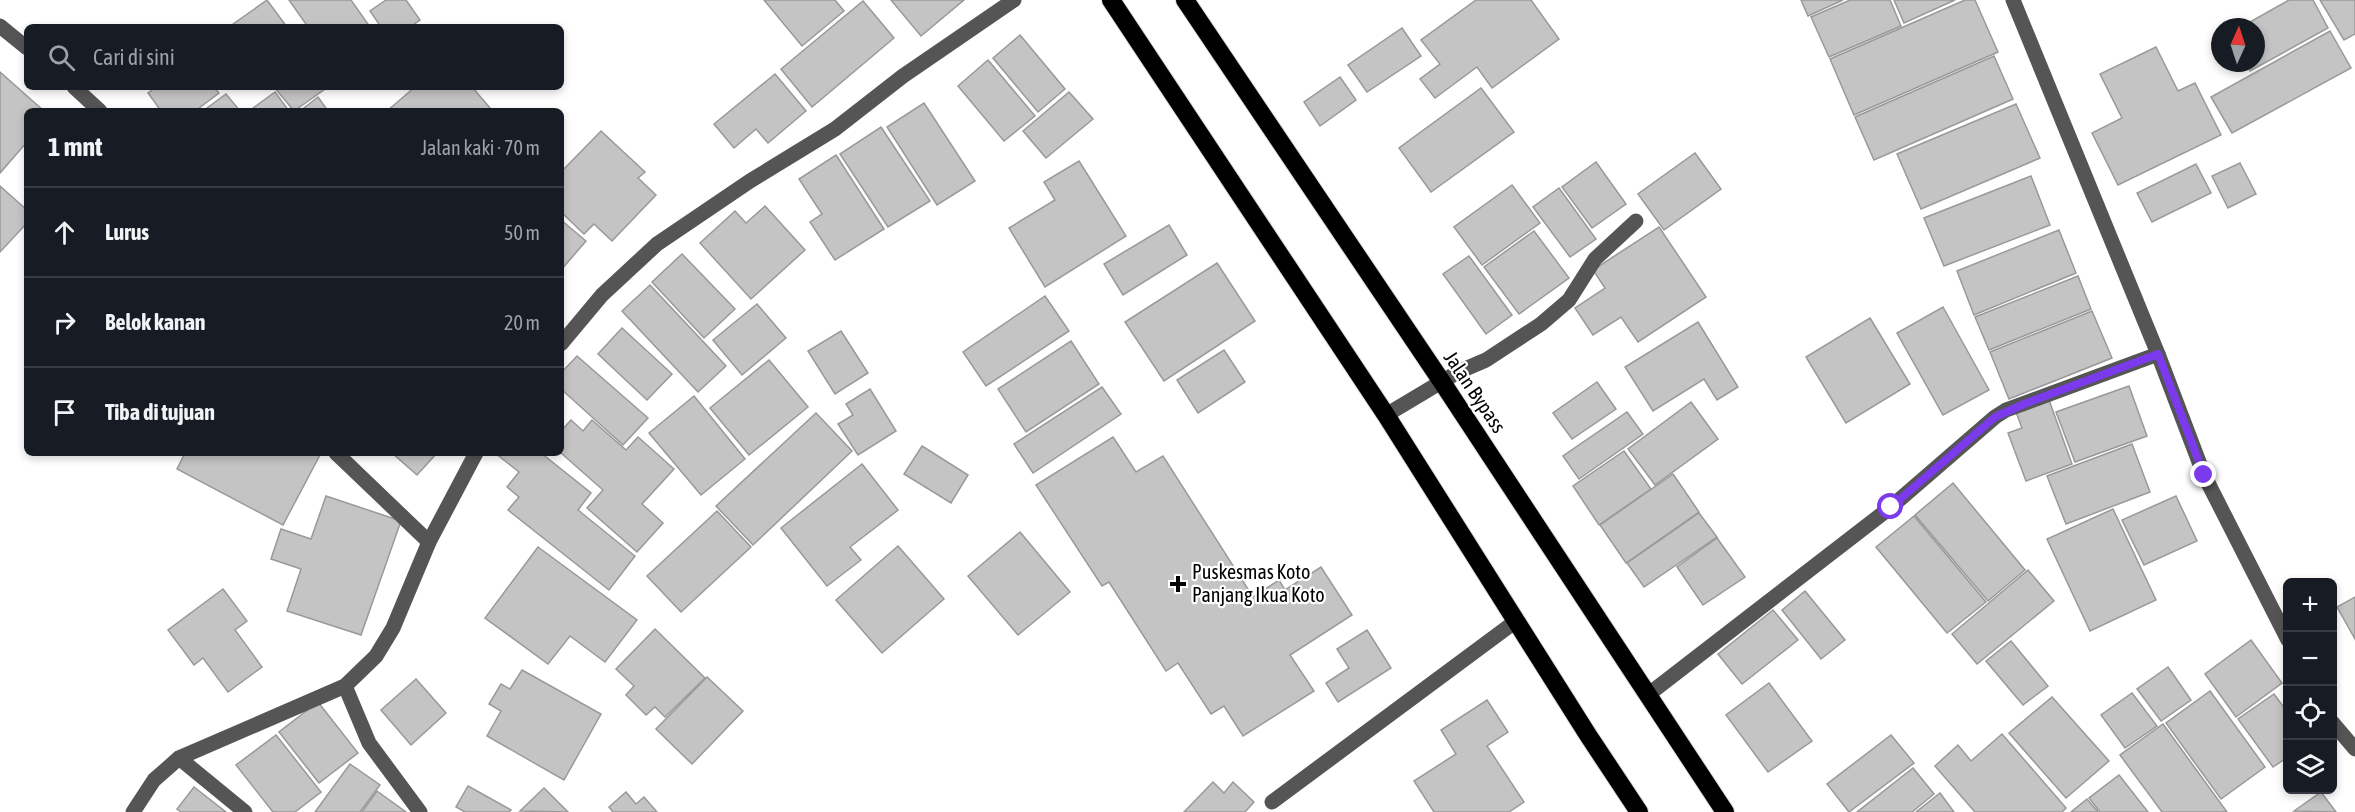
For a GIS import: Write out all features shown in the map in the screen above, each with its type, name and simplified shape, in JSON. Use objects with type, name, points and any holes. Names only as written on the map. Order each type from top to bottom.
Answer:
[{"type":"highway","points":[[1111,0],[1386,415],[1639,812]]},
{"type":"highway","name":"Jalan Bypass","points":[[1185,0],[1442,382],[1725,812]]},
{"type":"street","points":[[564,340],[602,295],[657,244],[750,181],[835,129],[903,76],[1014,0]]},
{"type":"street","points":[[2013,0],[2158,354],[2204,475],[2284,632]]},
{"type":"street","points":[[0,26],[24,46]]},
{"type":"street","points":[[77,90],[97,108]]},
{"type":"street","points":[[1386,415],[1442,382],[1486,360],[1541,324],[1569,300],[1595,259],[1636,221]]},
{"type":"street","points":[[1649,694],[1891,507],[1995,417],[2158,354]]},
{"type":"street","points":[[339,456],[429,542]]},
{"type":"street","points":[[133,812],[154,780],[179,758],[345,686],[376,656],[393,628],[429,542],[474,456]]},
{"type":"street","points":[[1272,802],[1516,621]]},
{"type":"street","points":[[345,686],[369,743],[420,812]]},
{"type":"street","points":[[2337,728],[2355,749]]},
{"type":"street","points":[[179,758],[245,812]]},
{"type":"building","points":[[267,0],[285,24],[233,24]]},
{"type":"building","points":[[289,0],[351,0],[368,24],[306,24]]},
{"type":"building","points":[[386,0],[406,0],[420,20],[414,24],[379,24],[370,11]]},
{"type":"building","points":[[764,0],[835,0],[844,11],[802,46]]},
{"type":"building","points":[[891,0],[964,0],[921,36]]},
{"type":"building","points":[[1476,0],[1531,0],[1559,39],[1492,88],[1477,67],[1435,98],[1420,79],[1440,64],[1421,40]]},
{"type":"building","points":[[1801,0],[1843,0],[1808,16]]},
{"type":"building","points":[[1850,0],[1890,0],[1901,26],[1829,57],[1811,17]]},
{"type":"building","points":[[1894,0],[1955,0],[1904,23]]},
{"type":"building","points":[[1965,0],[1975,0],[1998,52],[1854,115],[1830,59]]},
{"type":"building","points":[[2289,0],[2313,0],[2328,28],[2265,63],[2265,18],[2257,18]]},
{"type":"building","points":[[2320,0],[2355,0],[2355,34],[2344,40]]},
{"type":"building","points":[[863,1],[894,38],[812,107],[781,69]]},
{"type":"building","points":[[1402,28],[1421,56],[1367,92],[1348,65]]},
{"type":"building","points":[[2330,31],[2351,68],[2232,133],[2211,97],[2256,72],[2265,72],[2265,67]]},
{"type":"building","points":[[1020,35],[1065,89],[1038,112],[993,58]]},
{"type":"building","points":[[2156,47],[2178,91],[2195,83],[2221,135],[2118,185],[2092,133],[2122,118],[2100,74]]},
{"type":"building","points":[[1994,56],[2013,99],[1874,160],[1855,117]]},
{"type":"building","points":[[988,60],[1035,116],[1004,141],[958,86]]},
{"type":"building","points":[[0,72],[41,108],[24,108],[24,145],[0,173]]},
{"type":"building","points":[[775,74],[806,111],[768,143],[756,129],[734,148],[714,124]]},
{"type":"building","points":[[1340,77],[1356,100],[1320,126],[1304,102]]},
{"type":"building","points":[[1481,88],[1514,132],[1431,192],[1399,148]]},
{"type":"building","points":[[152,90],[216,90],[219,93],[199,108],[159,108],[148,93]]},
{"type":"building","points":[[276,90],[324,90],[298,108],[292,108]]},
{"type":"building","points":[[412,90],[475,90],[490,108],[390,108]]},
{"type":"building","points":[[275,92],[287,108],[253,108]]},
{"type":"building","points":[[1069,92],[1093,119],[1046,158],[1023,131]]},
{"type":"building","points":[[226,94],[238,108],[207,108]]},
{"type":"building","points":[[318,97],[326,108],[304,108]]},
{"type":"building","points":[[924,103],[975,181],[937,205],[887,127]]},
{"type":"building","points":[[2016,104],[2040,158],[1921,209],[1897,154]]},
{"type":"building","points":[[881,127],[930,201],[888,227],[840,154]]},
{"type":"building","points":[[601,131],[645,172],[638,178],[656,195],[612,241],[594,224],[584,234],[564,215],[564,169]]},
{"type":"building","points":[[1695,153],[1721,189],[1664,230],[1638,194]]},
{"type":"building","points":[[836,155],[884,229],[835,260],[810,222],[822,214],[799,179]]},
{"type":"building","points":[[1079,161],[1126,236],[1045,287],[1009,228],[1055,200],[1044,182]]},
{"type":"building","points":[[1596,162],[1626,204],[1592,228],[1562,187]]},
{"type":"building","points":[[2240,163],[2256,194],[2228,208],[2212,176]]},
{"type":"building","points":[[2196,164],[2211,193],[2152,222],[2137,193]]},
{"type":"building","points":[[2031,176],[2050,225],[1944,266],[1924,218]]},
{"type":"building","points":[[1512,185],[1540,223],[1482,265],[1454,227]]},
{"type":"building","points":[[0,186],[24,207],[24,226],[0,252]]},
{"type":"building","points":[[1559,188],[1596,239],[1570,257],[1533,207]]},
{"type":"building","points":[[765,206],[805,250],[751,299],[700,243],[735,211],[746,223]]},
{"type":"building","points":[[564,223],[586,241],[564,267]]},
{"type":"building","points":[[1169,225],[1187,255],[1123,295],[1104,264]]},
{"type":"building","points":[[1659,227],[1706,297],[1638,342],[1621,317],[1593,335],[1575,308],[1605,288],[1593,270]]},
{"type":"building","points":[[2059,230],[2076,273],[1974,315],[1957,271]]},
{"type":"building","points":[[1534,231],[1569,278],[1519,314],[1484,267]]},
{"type":"building","points":[[682,254],[735,309],[704,338],[652,282]]},
{"type":"building","points":[[1469,256],[1512,315],[1486,334],[1443,274]]},
{"type":"building","points":[[1217,263],[1255,321],[1164,381],[1125,322]]},
{"type":"building","points":[[2078,276],[2091,309],[1989,350],[1975,317]]},
{"type":"building","points":[[650,285],[726,366],[698,392],[622,311]]},
{"type":"building","points":[[1045,296],[1069,331],[986,386],[963,352]]},
{"type":"building","points":[[757,304],[786,338],[742,375],[713,340]]},
{"type":"building","points":[[1943,307],[1989,390],[1943,415],[1897,333]]},
{"type":"building","points":[[2092,311],[2112,358],[2009,399],[1990,352]]},
{"type":"building","points":[[1870,318],[1910,384],[1846,423],[1806,357]]},
{"type":"building","points":[[1698,322],[1738,387],[1717,400],[1704,379],[1653,411],[1625,367]]},
{"type":"building","points":[[622,328],[672,374],[647,400],[598,354]]},
{"type":"building","points":[[841,331],[868,373],[835,394],[808,351]]},
{"type":"building","points":[[1071,341],[1099,384],[1026,432],[998,389]]},
{"type":"building","points":[[1224,350],[1245,382],[1198,413],[1177,380]]},
{"type":"building","points":[[577,356],[648,418],[623,445],[564,392],[564,370]]},
{"type":"building","points":[[769,360],[808,407],[749,455],[710,408]]},
{"type":"building","points":[[1597,382],[1616,409],[1572,439],[1553,413]]},
{"type":"building","points":[[2129,386],[2147,436],[2075,462],[2056,412]]},
{"type":"building","points":[[1102,387],[1121,414],[1033,473],[1014,444]]},
{"type":"building","points":[[870,389],[896,431],[858,455],[838,424],[853,415],[846,404]]},
{"type":"building","points":[[694,396],[745,459],[701,495],[649,433]]},
{"type":"building","points":[[2049,400],[2072,464],[2026,481],[2008,433],[2022,428],[2016,412]]},
{"type":"building","points":[[1691,402],[1718,439],[1655,485],[1628,449]]},
{"type":"building","points":[[1627,412],[1643,434],[1579,479],[1563,456]]},
{"type":"building","points":[[816,413],[852,451],[753,545],[716,506]]},
{"type":"building","points":[[571,420],[583,431],[592,420],[626,450],[638,437],[674,469],[642,504],[663,523],[637,552],[587,508],[603,490],[564,456],[564,428]]},
{"type":"building","name":"Puskesmas Koto Panjang Ikua Koto","points":[[1113,437],[1136,472],[1163,456],[1253,597],[1279,580],[1285,590],[1321,567],[1352,615],[1290,655],[1314,691],[1243,736],[1224,706],[1211,714],[1178,663],[1166,671],[1109,582],[1102,586],[1036,485]]},
{"type":"building","points":[[2132,444],[2150,492],[2066,524],[2047,476]]},
{"type":"building","points":[[922,446],[968,475],[951,503],[904,474]]},
{"type":"building","points":[[1624,451],[1651,489],[1599,525],[1573,486]]},
{"type":"building","points":[[184,456],[319,456],[283,525],[177,469]]},
{"type":"building","points":[[395,456],[434,456],[417,475]]},
{"type":"building","points":[[499,456],[545,456],[591,493],[578,510],[635,556],[609,590],[508,510],[519,497],[507,487],[519,472]]},
{"type":"building","points":[[862,464],[898,510],[850,547],[861,560],[827,586],[781,528]]},
{"type":"building","points":[[1673,474],[1699,512],[1626,563],[1600,525]]},
{"type":"building","points":[[1953,483],[2025,570],[1988,601],[1915,515]]},
{"type":"building","points":[[326,496],[401,521],[361,635],[287,611],[301,569],[271,559],[281,529],[311,539]]},
{"type":"building","points":[[2176,496],[2197,541],[2144,565],[2122,520]]},
{"type":"building","points":[[2113,509],[2156,600],[2090,631],[2047,539]]},
{"type":"building","points":[[717,511],[751,547],[681,612],[647,576]]},
{"type":"building","points":[[1699,513],[1717,537],[1644,587],[1627,563]]},
{"type":"building","points":[[1914,516],[1986,602],[1947,633],[1876,547]]},
{"type":"building","points":[[1020,532],[1070,592],[1018,635],[968,576]]},
{"type":"building","points":[[1717,538],[1745,577],[1703,605],[1677,567]]},
{"type":"building","points":[[898,546],[944,599],[882,653],[836,600]]},
{"type":"building","points":[[538,547],[637,620],[605,662],[570,636],[548,664],[485,618]]},
{"type":"building","points":[[2028,570],[2054,601],[1977,664],[1952,634]]},
{"type":"building","points":[[223,589],[247,621],[235,630],[262,667],[228,692],[203,658],[194,665],[168,630]]},
{"type":"building","points":[[1805,591],[1845,640],[1821,659],[1782,610]]},
{"type":"building","points":[[2355,597],[2355,639],[2337,607]]},
{"type":"building","points":[[1773,610],[1798,640],[1742,684],[1718,654]]},
{"type":"building","points":[[655,629],[705,678],[665,717],[655,707],[646,715],[626,695],[634,686],[616,669]]},
{"type":"building","points":[[1367,630],[1391,668],[1338,702],[1326,683],[1349,668],[1337,649]]},
{"type":"building","points":[[2251,640],[2282,683],[2236,717],[2205,674]]},
{"type":"building","points":[[2011,641],[2048,686],[2023,705],[1986,661]]},
{"type":"building","points":[[2168,667],[2191,700],[2161,721],[2137,689]]},
{"type":"building","points":[[522,670],[601,714],[564,780],[487,736],[501,711],[489,704],[501,684],[510,689]]},
{"type":"building","points":[[707,677],[743,711],[692,764],[656,729]]},
{"type":"building","points":[[416,679],[446,713],[411,745],[381,710]]},
{"type":"building","points":[[1769,683],[1812,741],[1768,772],[1726,715]]},
{"type":"building","points":[[2210,691],[2265,767],[2221,799],[2166,723]]},
{"type":"building","points":[[2132,693],[2157,726],[2125,748],[2101,715]]},
{"type":"building","points":[[2274,694],[2283,706],[2283,760],[2273,767],[2238,719]]},
{"type":"building","points":[[2052,697],[2109,761],[2066,798],[2009,733]]},
{"type":"building","points":[[1487,700],[1508,732],[1487,746],[1524,802],[1509,812],[1434,812],[1414,781],[1456,754],[1441,730]]},
{"type":"building","points":[[318,702],[358,753],[319,783],[279,732]]},
{"type":"building","points":[[2163,724],[2227,812],[2162,812],[2120,755]]},
{"type":"building","points":[[2002,734],[2066,808],[2062,812],[1975,812],[1935,766],[1958,745],[1971,761]]},
{"type":"building","points":[[276,735],[321,792],[295,812],[273,812],[236,765]]},
{"type":"building","points":[[1891,735],[1914,763],[1849,812],[1827,784]]},
{"type":"building","points":[[350,764],[380,785],[360,812],[315,812]]},
{"type":"building","points":[[1913,768],[1934,794],[1912,812],[1857,812]]},
{"type":"building","points":[[2119,775],[2148,812],[2100,812],[2089,798]]},
{"type":"building","points":[[1213,782],[1224,793],[1233,782],[1254,802],[1245,812],[1184,812]]},
{"type":"building","points":[[468,786],[511,810],[509,812],[465,812],[456,807]]},
{"type":"building","points":[[194,787],[226,812],[181,812],[177,809]]},
{"type":"building","points":[[544,788],[568,812],[520,811]]},
{"type":"building","points":[[377,791],[406,812],[362,812]]},
{"type":"building","points":[[626,792],[636,804],[644,797],[657,812],[613,812],[609,807]]},
{"type":"building","points":[[1940,793],[1954,812],[1916,812]]},
{"type":"building","points":[[2318,794],[2322,794],[2336,812],[2294,811]]},
{"type":"building","points":[[2087,799],[2098,812],[2071,812]]},
{"type":"place","name":"Puskesmas Koto Panjang Ikua Koto","points":[[1178,584]]},
{"type":"route","points":[[1891,507],[1995,417],[2007,410],[2158,354],[2204,475]]}]
